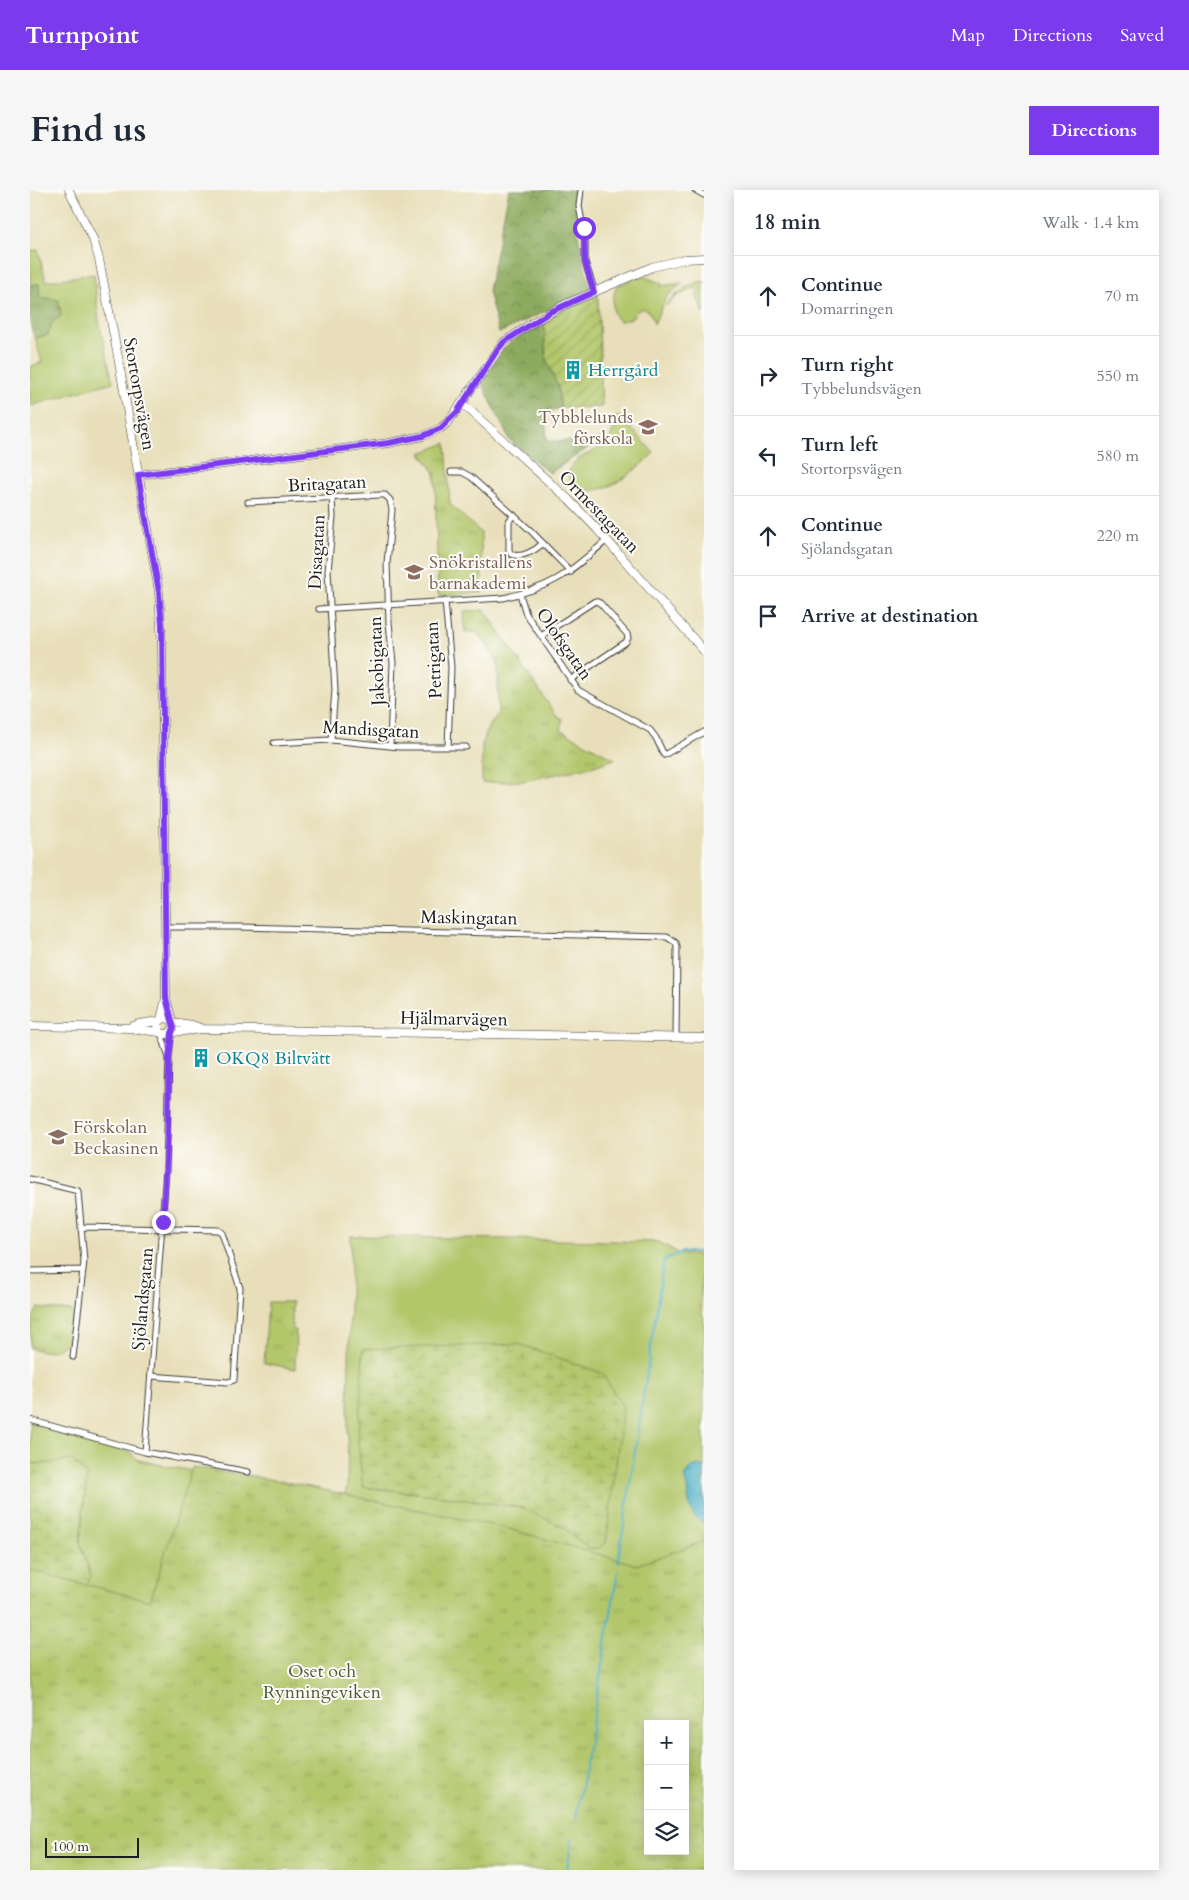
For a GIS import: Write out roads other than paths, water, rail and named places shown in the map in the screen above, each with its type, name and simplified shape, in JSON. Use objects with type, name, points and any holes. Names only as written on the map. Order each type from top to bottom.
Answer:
[{"type":"street","name":"Stortorpsvägen","points":[[69,190],[96,247],[118,358],[161,609],[166,998],[160,1021]]},
{"type":"street","points":[[581,190],[579,199],[585,238],[585,262],[594,292]]},
{"type":"street","points":[[695,190],[704,195]]},
{"type":"street","points":[[138,475],[360,447],[423,436],[441,428],[449,421],[504,342],[550,312],[663,263],[704,258]]},
{"type":"street","name":"Ormestagatan","points":[[462,404],[569,500],[607,540],[704,651]]},
{"type":"street","points":[[451,472],[462,472],[471,477],[514,515],[571,572]]},
{"type":"street","name":"Britagatan","points":[[248,502],[385,495],[390,500],[392,510],[387,563],[388,605]]},
{"type":"street","name":"Disagatan","points":[[330,740],[335,690],[328,571],[334,508],[332,497]]},
{"type":"street","points":[[514,515],[509,521],[509,550],[511,554],[519,556],[537,548],[543,543]]},
{"type":"street","points":[[318,609],[503,598],[520,594],[541,588],[571,572],[607,540]]},
{"type":"street","name":"Olofsgatan","points":[[520,594],[524,611],[580,692],[650,730],[664,755],[704,732]]},
{"type":"street","name":"Petrigatan","points":[[445,601],[451,667],[448,747]]},
{"type":"street","points":[[541,636],[595,601],[600,603],[627,634],[626,642],[570,680]]},
{"type":"street","name":"Jakobigatan","points":[[388,605],[393,682],[390,745]]},
{"type":"street","name":"Mandisgatan","points":[[274,743],[330,740],[390,745],[466,747]]},
{"type":"street","name":"Maskingatan","points":[[166,927],[668,937],[678,947],[676,1038]]},
{"type":"street","name":"Stortorpsvägen","points":[[166,998],[172,1021]]},
{"type":"street","points":[[30,1026],[129,1028],[160,1032],[166,1035],[172,1032],[174,1028],[172,1021],[166,1018],[129,1028]]},
{"type":"street","points":[[160,1021],[158,1026],[160,1032]]},
{"type":"street","name":"Hjälmarvägen","points":[[172,1021],[202,1029]]},
{"type":"street","name":"Hjälmarvägen","points":[[172,1032],[202,1029],[704,1038]]},
{"type":"street","name":"Sjölandsgatan","points":[[160,1032],[169,1057]]},
{"type":"street","name":"Sjölandsgatan","points":[[145,1452],[162,1229],[168,1126],[169,1057],[172,1032]]},
{"type":"street","points":[[30,1180],[78,1191],[84,1261],[73,1357]]},
{"type":"street","points":[[82,1227],[218,1230],[222,1233],[240,1288],[234,1380],[228,1382],[151,1376]]},
{"type":"street","points":[[30,1271],[82,1270]]},
{"type":"street","points":[[30,1420],[145,1452],[248,1472]]},
{"type":"water","points":[[698,1465],[704,1466],[704,1524],[693,1514],[684,1477],[690,1468]]},
{"type":"waterway","points":[[618,1563],[664,1260],[682,1252],[704,1252]]},
{"type":"waterway","points":[[576,1818],[618,1571]]},
{"type":"waterway","points":[[567,1870],[572,1837]]},
{"type":"place","name":"Herrgård","points":[[573,370]]},
{"type":"place","name":"Tybblelunds förskola","points":[[648,427]]},
{"type":"place","name":"Snökristallens barnakademi","points":[[414,572]]},
{"type":"place","name":"OKQ8 Biltvätt","points":[[201,1058]]},
{"type":"place","name":"Förskolan Beckasinen","points":[[58,1137]]},
{"type":"park label","name":"Oset och Rynningeviken","points":[[322,1681]]}]
